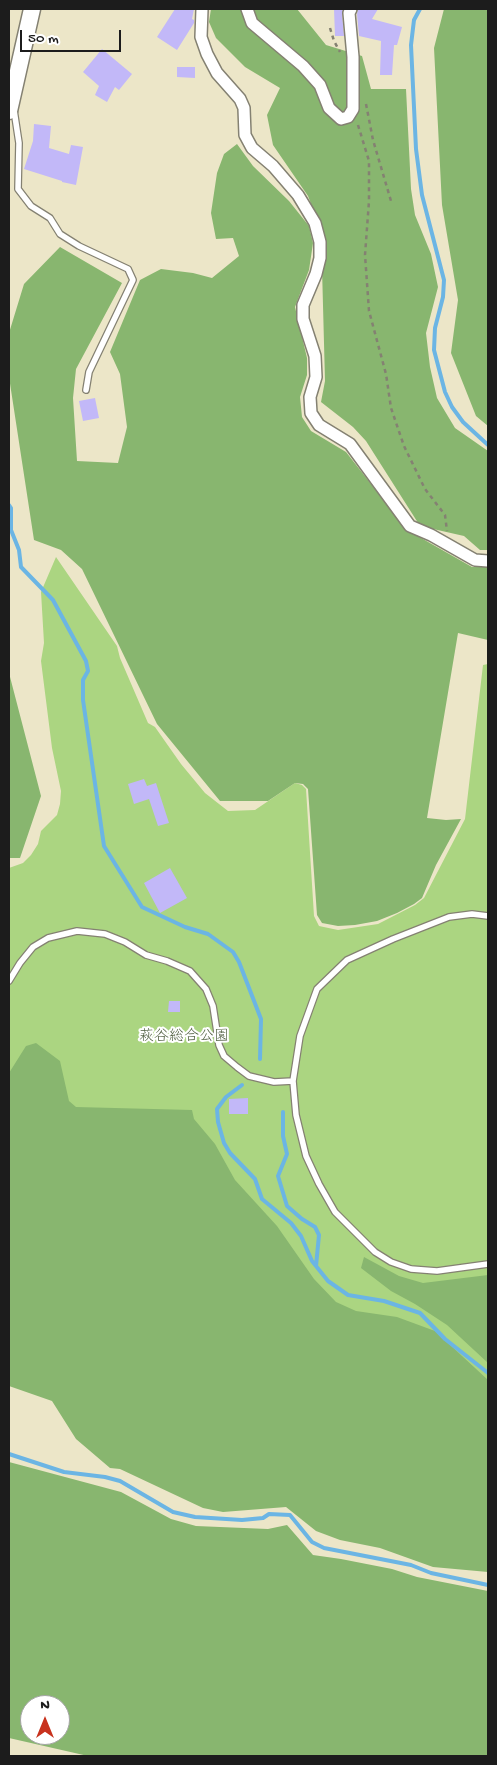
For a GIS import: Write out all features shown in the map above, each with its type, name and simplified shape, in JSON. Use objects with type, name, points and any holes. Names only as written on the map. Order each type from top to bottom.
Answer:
[{"type":"main road","points":[[10,104],[32,9]]},
{"type":"street","points":[[202,9],[201,37],[217,73],[240,99],[244,108],[245,135],[252,148],[273,166],[298,195],[315,223],[318,233],[320,258],[316,274],[303,305],[303,319],[315,356],[316,377],[310,397],[311,413],[319,425],[350,444],[410,526],[431,535],[475,560],[488,561]]},
{"type":"street","points":[[246,9],[252,23],[303,66],[320,85],[329,108],[341,119],[348,117],[353,109],[353,58],[349,13],[351,9]]},
{"type":"lane","points":[[10,104],[20,143],[18,190],[31,206],[50,218],[60,234],[80,246],[128,269],[133,280],[89,372],[86,390]]},
{"type":"lane","points":[[488,916],[472,914],[450,917],[393,938],[347,960],[318,989],[300,1036],[293,1081],[296,1115],[306,1156],[319,1184],[335,1212],[375,1252],[391,1262],[411,1269],[437,1271],[488,1264]]},
{"type":"lane","points":[[9,981],[33,947],[48,938],[77,931],[106,934],[125,942],[146,955],[167,961],[190,971],[206,989],[214,1006],[219,1045],[224,1056],[237,1067],[249,1076],[274,1082],[293,1081]]},
{"type":"path","points":[[366,103],[373,140],[390,201]]},
{"type":"path","points":[[353,109],[369,161],[369,201],[365,255],[369,311],[386,374],[391,408],[404,446],[425,489],[445,515],[448,546]]},
{"type":"green space","points":[[211,9],[297,9],[326,45],[362,56],[371,89],[406,89],[411,189],[415,215],[431,254],[438,287],[426,333],[430,367],[437,398],[455,428],[488,451],[488,550],[480,550],[464,536],[420,526],[366,441],[353,427],[321,402],[325,381],[321,230],[308,196],[273,145],[267,115],[280,88],[245,67],[216,38],[209,22]]},
{"type":"green space","points":[[444,9],[488,9],[488,426],[476,416],[451,353],[458,300],[442,205],[434,48]]},
{"type":"green space","points":[[237,144],[253,166],[289,201],[309,226],[313,243],[309,270],[295,307],[307,358],[307,375],[300,397],[302,417],[311,431],[346,452],[407,530],[472,567],[488,567],[488,640],[458,633],[427,818],[461,819],[436,865],[422,898],[397,913],[377,921],[355,925],[338,926],[322,923],[317,915],[308,789],[303,784],[295,783],[268,801],[220,801],[157,724],[82,569],[61,550],[34,540],[9,377],[9,333],[24,284],[60,247],[122,283],[76,369],[73,398],[77,461],[118,463],[127,427],[120,374],[110,352],[140,280],[161,269],[193,273],[212,278],[239,256],[233,238],[216,239],[211,213],[217,173],[224,154]]},
{"type":"green space","name":"萩谷総合公園","points":[[56,557],[117,646],[120,658],[148,723],[155,727],[181,764],[205,793],[228,811],[255,810],[295,783],[302,785],[306,789],[314,916],[319,926],[338,930],[378,924],[415,905],[424,898],[465,819],[483,665],[488,664],[488,1462],[9,1222],[9,868],[23,863],[31,855],[38,844],[41,831],[57,815],[60,804],[61,791],[52,748],[41,661],[44,643],[41,592]]},
{"type":"green space","points":[[9,673],[41,796],[20,858],[9,858]]},
{"type":"green space","points":[[36,1043],[60,1061],[69,1101],[76,1107],[192,1110],[194,1119],[215,1144],[235,1180],[277,1226],[314,1279],[336,1302],[356,1311],[397,1317],[435,1331],[488,1380],[488,1572],[433,1567],[380,1548],[340,1540],[316,1531],[286,1507],[223,1512],[203,1508],[120,1469],[110,1468],[76,1439],[52,1401],[9,1386],[9,1073],[26,1046]]},
{"type":"green space","points":[[364,1257],[399,1276],[423,1283],[488,1275],[488,1363],[447,1325],[391,1291],[361,1268]]},
{"type":"green space","points":[[9,1462],[121,1492],[171,1519],[196,1526],[268,1529],[287,1525],[313,1555],[392,1569],[417,1577],[488,1591],[488,1756],[88,1756],[40,1745],[70,1745],[70,1695],[20,1695],[20,1741],[9,1738]]},
{"type":"building","points":[[175,9],[194,9],[192,19],[194,23],[177,50],[157,37]]},
{"type":"building","points":[[334,9],[343,9],[344,36],[335,36]]},
{"type":"building","points":[[358,9],[378,9],[372,19],[402,27],[397,45],[394,45],[392,75],[380,75],[381,41],[359,36]]},
{"type":"building","points":[[102,49],[132,74],[119,90],[115,87],[107,102],[95,95],[99,86],[83,72]]},
{"type":"building","points":[[177,67],[195,67],[195,78],[177,77]]},
{"type":"building","points":[[34,124],[51,126],[49,148],[69,154],[71,145],[83,147],[76,185],[24,169],[33,141]]},
{"type":"building","points":[[95,398],[99,418],[83,421],[79,401]]},
{"type":"building","points":[[144,779],[147,786],[156,783],[169,823],[158,826],[149,799],[134,804],[128,784]]},
{"type":"building","points":[[170,868],[187,898],[160,913],[144,883]]},
{"type":"building","points":[[169,1001],[180,1001],[180,1012],[168,1012]]},
{"type":"building","points":[[248,1098],[248,1114],[229,1114],[229,1099]]},
{"type":"waterway","points":[[420,9],[414,20],[411,45],[416,149],[422,195],[444,280],[443,297],[435,328],[434,350],[445,392],[452,407],[463,422],[488,445]]},
{"type":"waterway","points":[[9,505],[11,508],[11,530],[19,550],[21,567],[53,600],[86,661],[88,671],[83,680],[83,700],[104,846],[142,907],[185,927],[208,934],[233,952],[239,962],[261,1019],[260,1059]]},
{"type":"waterway","points":[[242,1085],[226,1097],[217,1109],[218,1122],[224,1143],[230,1153],[255,1179],[262,1199],[291,1223],[301,1236],[312,1261],[328,1281],[348,1295],[384,1301],[420,1313],[445,1339],[488,1373]]},
{"type":"waterway","points":[[283,1112],[283,1136],[287,1154],[278,1176],[287,1206],[315,1227],[319,1235],[316,1266]]},
{"type":"waterway","points":[[9,1454],[64,1472],[105,1477],[120,1481],[173,1512],[195,1517],[242,1520],[263,1518],[269,1514],[290,1515],[312,1542],[324,1548],[411,1565],[431,1573],[488,1585]]}]
